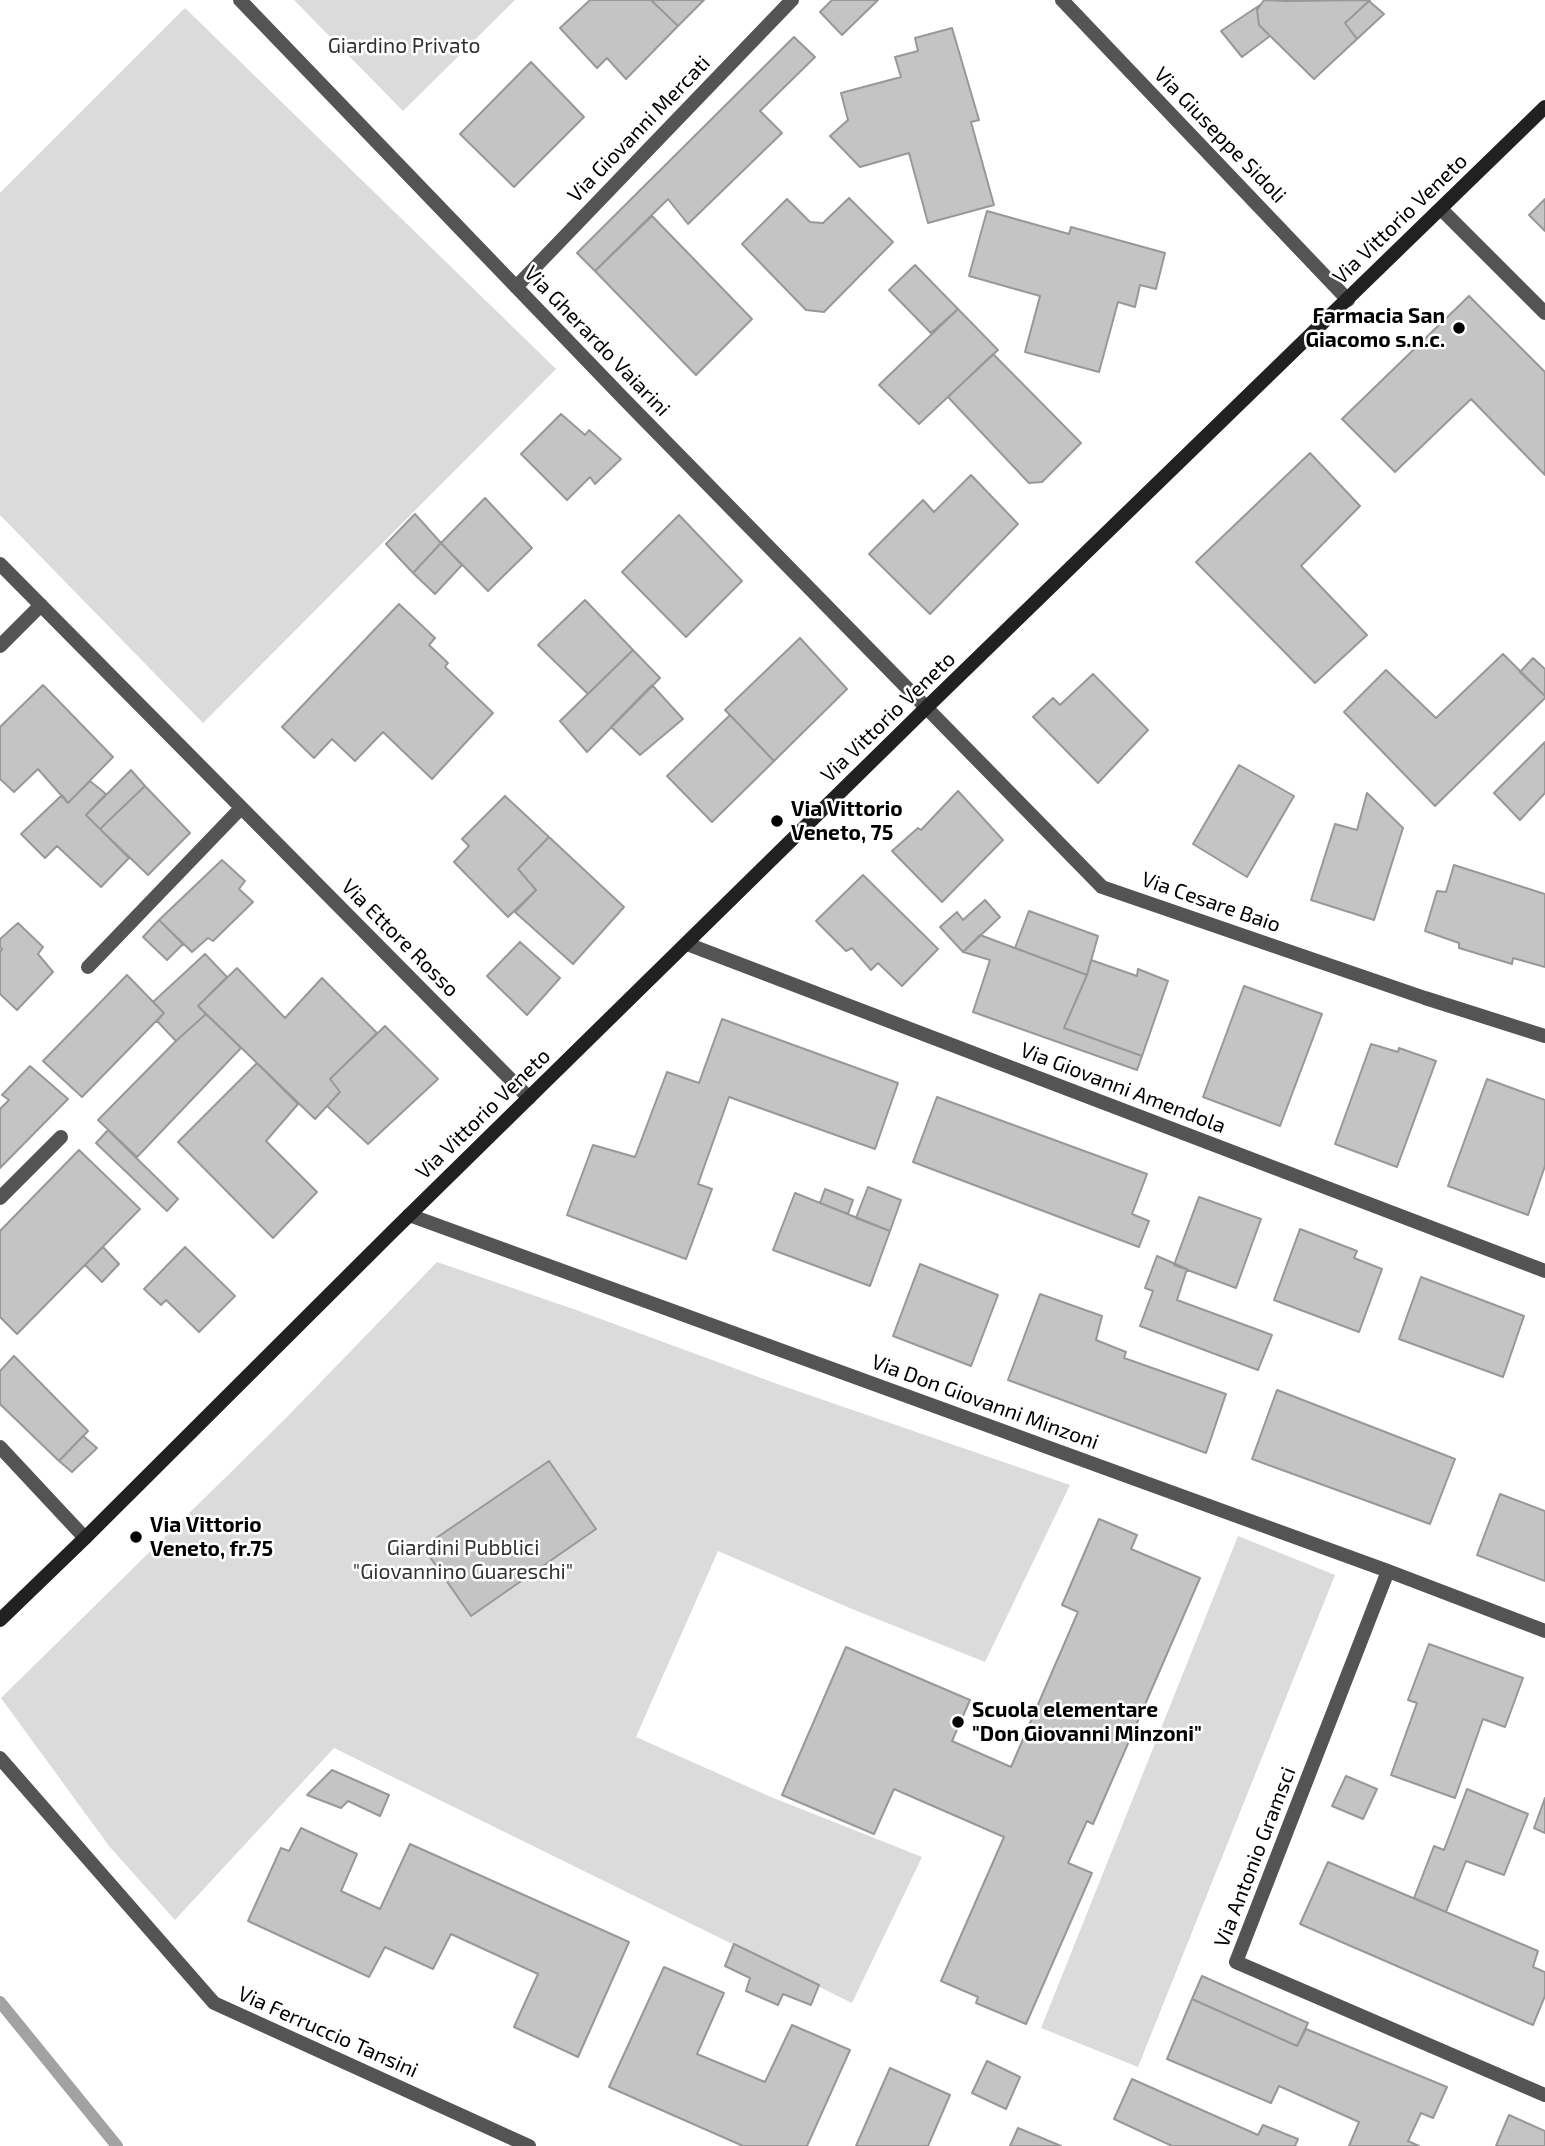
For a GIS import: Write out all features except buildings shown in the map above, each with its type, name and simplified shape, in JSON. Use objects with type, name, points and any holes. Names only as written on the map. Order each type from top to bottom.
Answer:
[{"type":"main road","name":"Via Vittorio Veneto","points":[[0,1620],[927,707],[1545,107]]},
{"type":"street","name":"Via Gherardo Vaiarini","points":[[240,0],[927,707]]},
{"type":"street","name":"Via Giovanni Mercati","points":[[516,287],[792,0]]},
{"type":"street","name":"Via Giuseppe Sidoli","points":[[1062,0],[1348,300]]},
{"type":"street","points":[[1441,209],[1545,313]]},
{"type":"street","name":"Via Ettore Rosso","points":[[0,564],[529,1098]]},
{"type":"street","points":[[0,646],[41,605]]},
{"type":"street","name":"Via Cesare Baio","points":[[927,707],[1102,887],[1425,999],[1545,1036]]},
{"type":"street","points":[[88,967],[242,808]]},
{"type":"street","name":"Via Giovanni Amendola","points":[[687,944],[1545,1271]]},
{"type":"street","points":[[0,1198],[61,1137]]},
{"type":"street","name":"Via Don Giovanni Minzoni","points":[[409,1216],[1388,1571],[1545,1631]]},
{"type":"street","points":[[0,1447],[85,1538]]},
{"type":"street","name":"Via Antonio Gramsci","points":[[1388,1571],[1236,1962],[1545,2095]]},
{"type":"street","name":"Via Ferruccio Tansini","points":[[0,1758],[215,2003],[529,2146]]},
{"type":"green space","name":"Giardino Privato","points":[[294,0],[515,0],[403,111]]},
{"type":"green space","points":[[185,8],[556,369],[203,723],[0,515],[0,193]]},
{"type":"green space","name":"Giardini Pubblici \"Giovannino Guareschi\"","points":[[437,1262],[1070,1485],[985,1662],[852,1609],[718,1551],[636,1737],[771,1797],[922,1857],[852,2003],[334,1748],[175,1920],[109,1846],[1,1698],[286,1418]]},
{"type":"green space","points":[[1238,1536],[1335,1575],[1138,2067],[1041,2028]]},
{"type":"waterway","points":[[0,2002],[117,2146]]},
{"type":"place","name":"Farmacia San Giacomo s.n.c.","points":[[1459,328]]},
{"type":"place","name":"Via Vittorio Veneto, 75","points":[[777,821]]},
{"type":"place","name":"Via Vittorio Veneto, fr.75","points":[[136,1537]]},
{"type":"place","name":"Scuola elementare \"Don Giovanni Minzoni\"","points":[[958,1722]]}]
